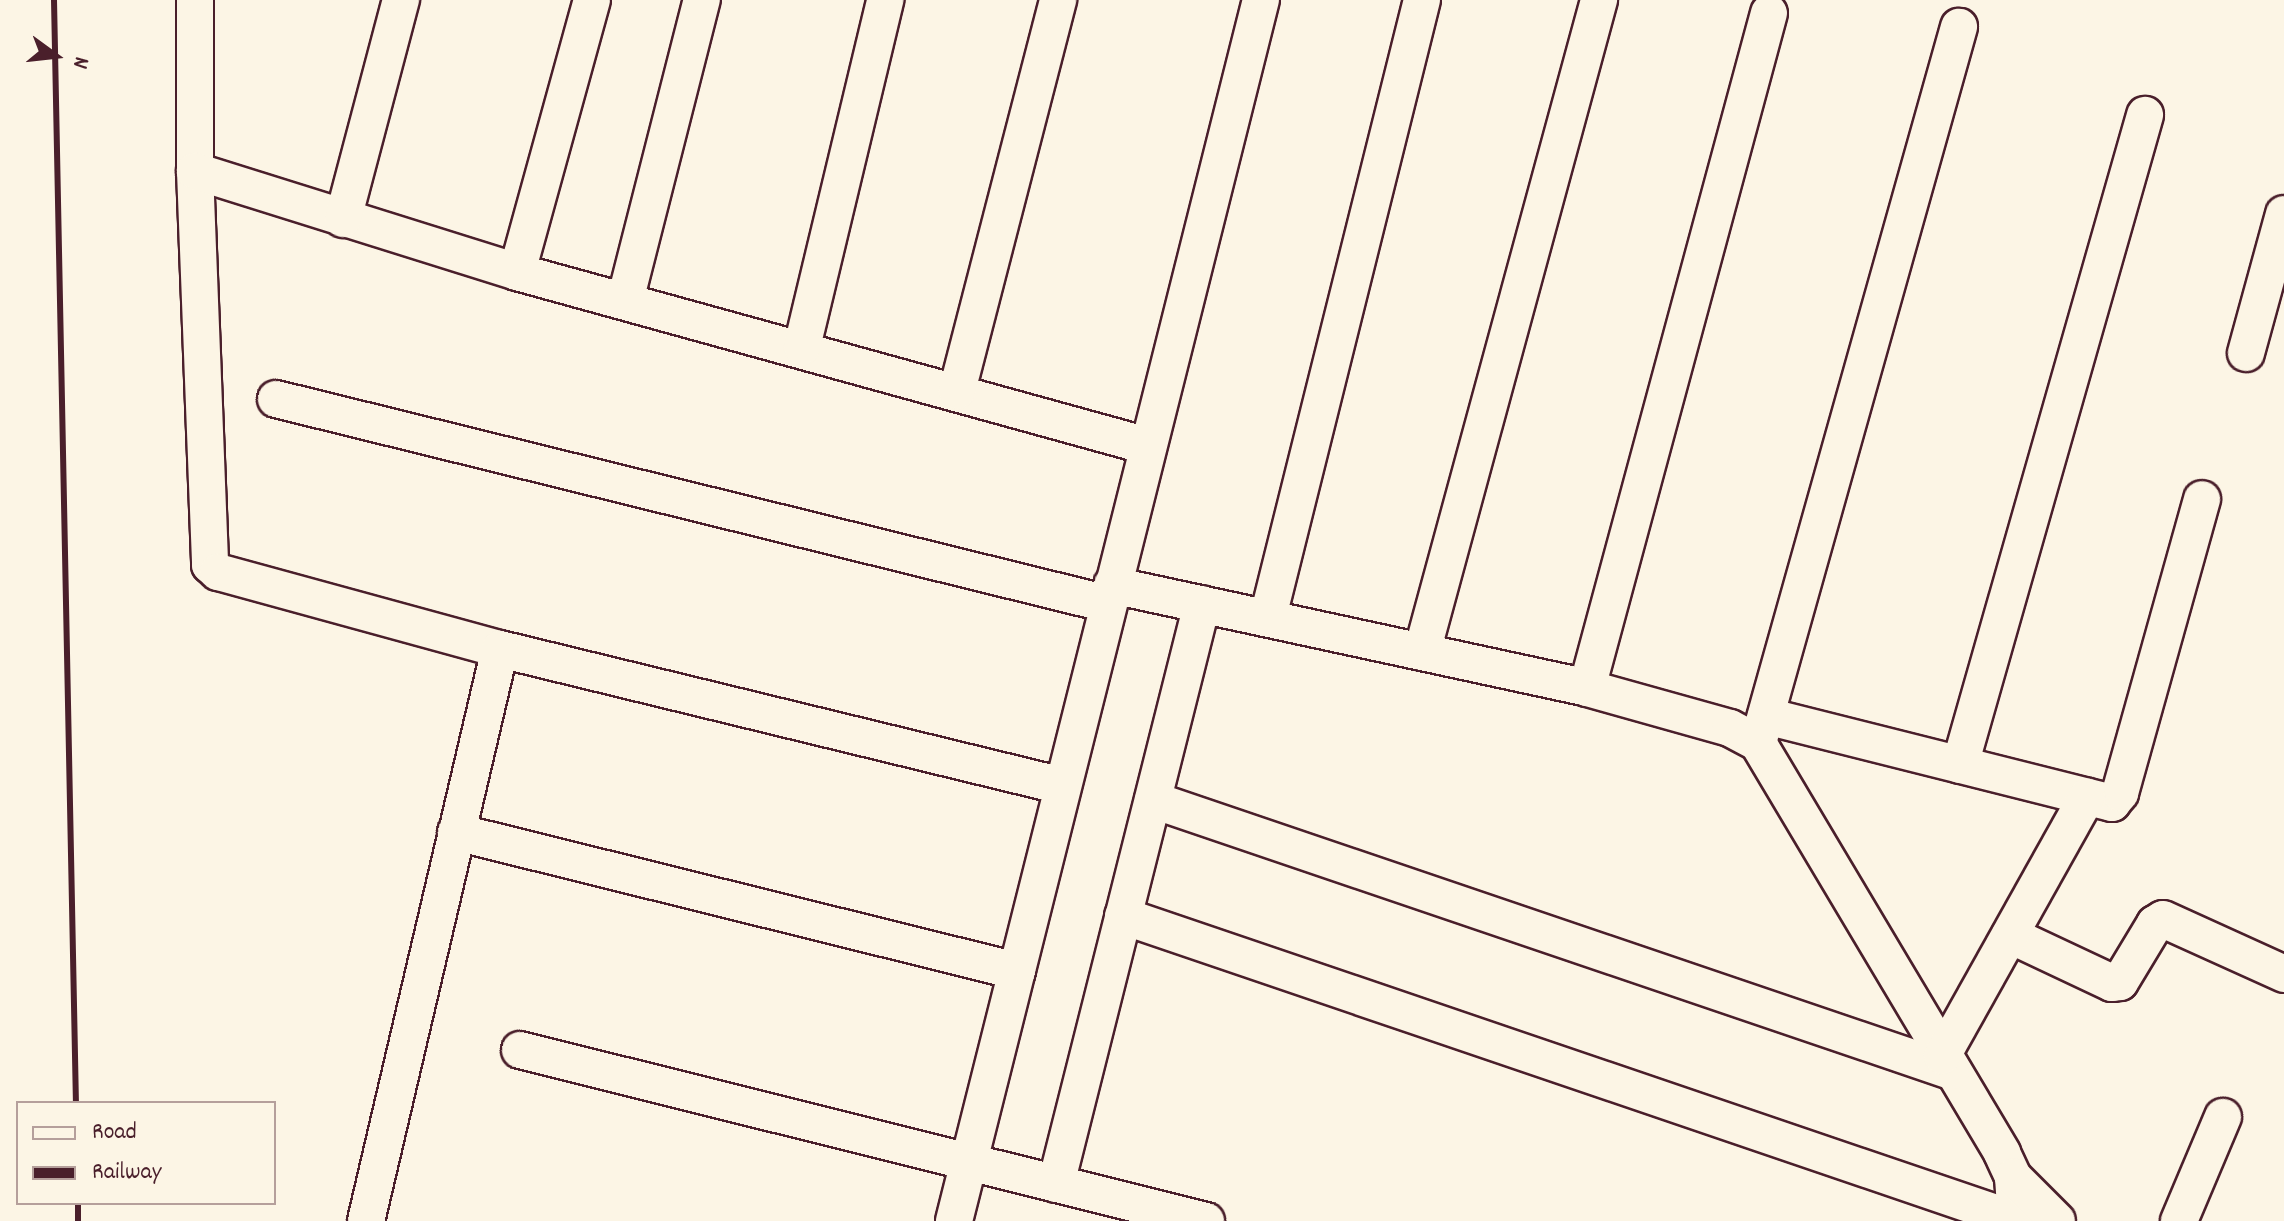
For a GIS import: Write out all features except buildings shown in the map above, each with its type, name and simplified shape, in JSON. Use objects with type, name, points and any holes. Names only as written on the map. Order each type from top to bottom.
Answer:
[{"type":"street","points":[[195,0],[195,171],[210,565],[218,572],[500,649],[1063,786]]},
{"type":"street","points":[[343,219],[401,0]]},
{"type":"street","points":[[517,272],[592,0]]},
{"type":"street","points":[[625,301],[702,0]]},
{"type":"street","points":[[802,347],[885,0]]},
{"type":"street","points":[[957,391],[1058,0]]},
{"type":"street","points":[[954,1221],[1261,0]]},
{"type":"street","points":[[1268,617],[1422,0]]},
{"type":"street","points":[[1422,652],[1599,0]]},
{"type":"street","points":[[1587,688],[1769,13]]},
{"type":"street","points":[[1959,27],[1762,729],[1946,1063],[2013,1177],[2057,1221]]},
{"type":"street","points":[[1960,765],[2145,115]]},
{"type":"street","points":[[195,171],[517,272],[802,347],[1148,446]]},
{"type":"street","points":[[2246,353],[2284,214]]},
{"type":"street","points":[[276,399],[1110,594],[1202,604],[1268,617],[1587,688],[1730,728],[1762,729],[1960,765],[2112,803],[2120,793],[2202,499]]},
{"type":"street","points":[[1056,1184],[1202,604]]},
{"type":"street","points":[[366,1221],[500,649]]},
{"type":"street","points":[[1946,1063],[2010,935],[2087,797]]},
{"type":"street","points":[[1153,800],[1946,1063]]},
{"type":"street","points":[[456,832],[1017,971]]},
{"type":"street","points":[[1123,916],[2016,1221],[2013,1177]]},
{"type":"street","points":[[2010,935],[2112,983],[2120,982],[2163,919],[2284,974]]},
{"type":"street","points":[[520,1050],[968,1165],[1206,1221]]},
{"type":"street","points":[[2179,1221],[2223,1117]]},
{"type":"railway","points":[[54,0],[76,1101]]},
{"type":"railway","points":[[78,1205],[78,1221]]}]
